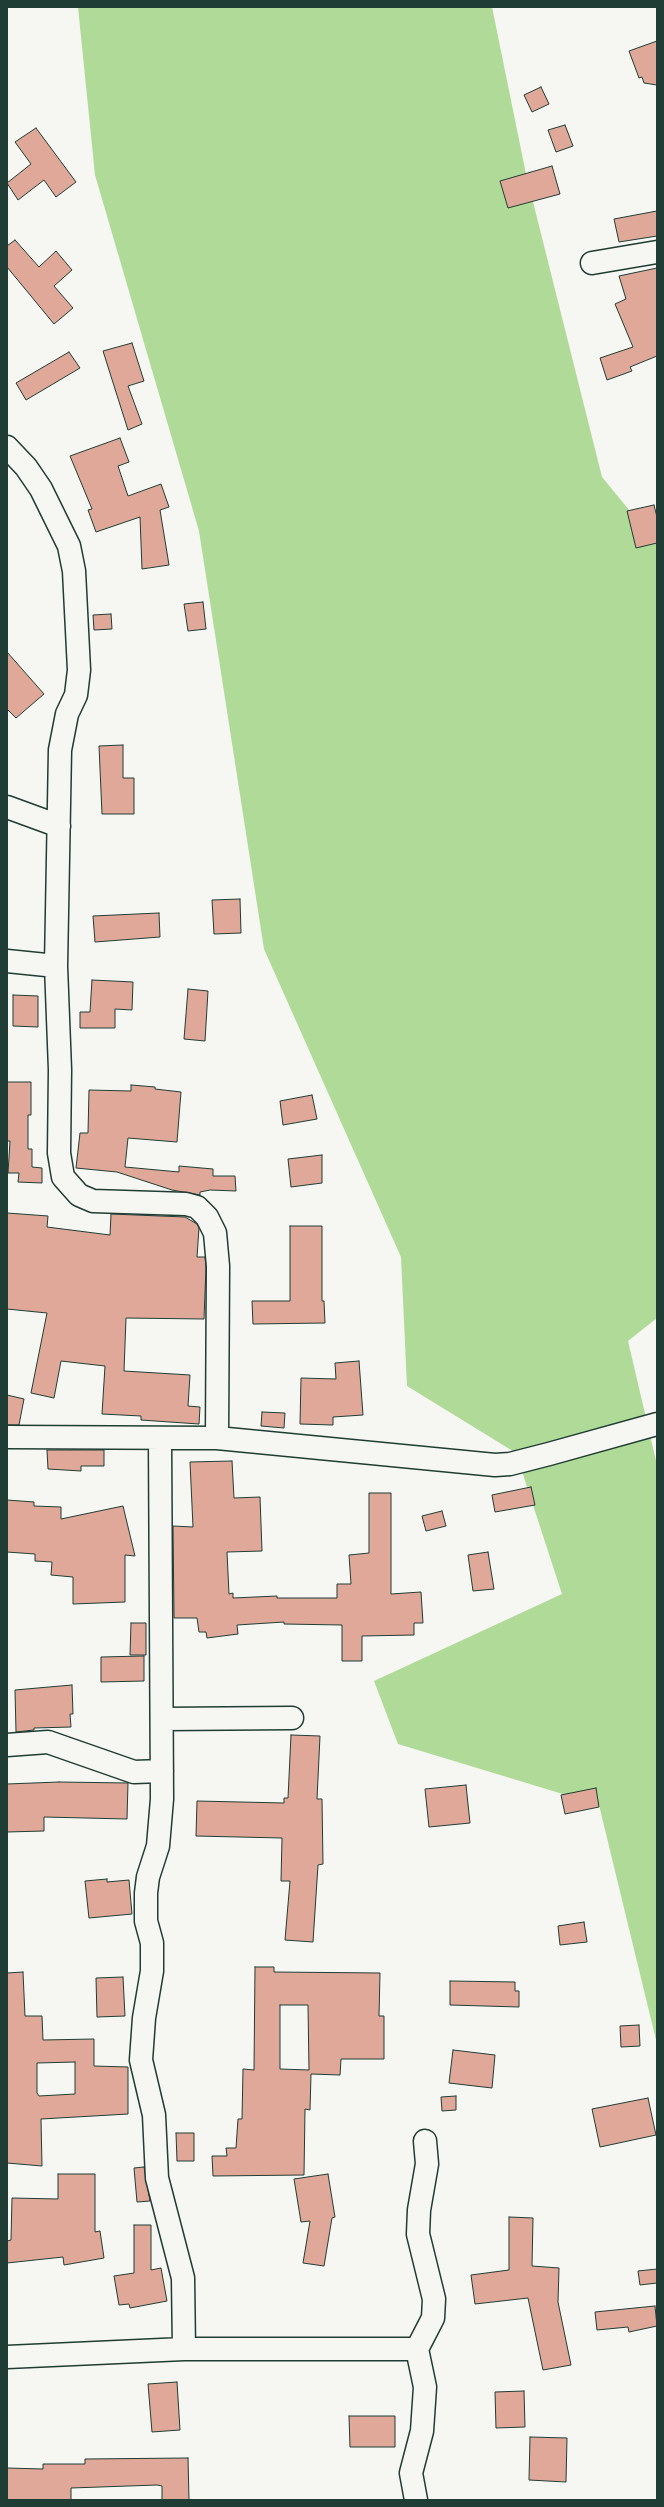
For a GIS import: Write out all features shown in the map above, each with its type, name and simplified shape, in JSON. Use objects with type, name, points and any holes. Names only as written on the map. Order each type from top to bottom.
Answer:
[{"type":"street","points":[[592,263],[657,252]]},
{"type":"street","points":[[7,447],[26,467],[41,489],[69,546],[74,571],[79,670],[76,695],[67,714],[62,732],[56,966],[60,1070],[59,1153],[63,1177],[79,1195],[93,1202],[186,1204],[197,1207],[207,1217],[215,1233],[218,1266],[217,1438]]},
{"type":"street","points":[[7,806],[59,826]]},
{"type":"street","points":[[7,961],[56,966]]},
{"type":"street","points":[[7,1437],[160,1439],[217,1438],[474,1465],[510,1464],[657,1424]]},
{"type":"street","points":[[160,1439],[163,1720],[162,1799],[158,1846],[148,1876],[146,1894],[146,1921],[152,1944],[152,1971],[144,2018],[142,2060],[154,2115],[157,2178],[182,2278],[184,2349]]},
{"type":"street","points":[[163,1720],[292,1718]]},
{"type":"street","points":[[7,1745],[48,1742],[134,1772],[162,1771]]},
{"type":"street","points":[[416,2500],[411,2473],[422,2431],[425,2387],[417,2349],[433,2318],[434,2299],[418,2234],[419,2210],[428,2164],[425,2141]]},
{"type":"street","points":[[7,2356],[184,2349],[417,2349]]},
{"type":"green space","points":[[78,7],[492,7],[526,174],[602,477],[657,544],[657,1318],[628,1341],[657,1465],[657,2044],[599,1805],[398,1744],[374,1681],[562,1594],[516,1453],[407,1386],[401,1257],[264,949],[199,531],[95,175]]},
{"type":"building","points":[[657,41],[657,85],[644,83],[642,77],[639,78],[629,51]]},
{"type":"building","points":[[541,87],[549,104],[532,112],[524,95]]},
{"type":"building","points":[[565,125],[573,146],[556,152],[548,130]]},
{"type":"building","points":[[36,128],[76,182],[56,197],[44,180],[18,200],[7,183],[31,164],[15,142]]},
{"type":"building","points":[[552,166],[560,194],[508,208],[500,181]]},
{"type":"building","points":[[657,211],[657,236],[619,242],[614,219]]},
{"type":"building","points":[[15,240],[39,267],[56,251],[72,270],[54,286],[73,308],[54,324],[7,267],[7,246]]},
{"type":"building","points":[[657,268],[657,356],[630,367],[632,371],[607,380],[600,358],[633,347],[615,304],[626,299],[619,276]]},
{"type":"building","points":[[132,343],[144,381],[128,386],[142,424],[128,430],[103,351]]},
{"type":"building","points":[[69,352],[80,368],[26,400],[16,383]]},
{"type":"building","points":[[120,438],[129,462],[118,466],[128,496],[161,484],[169,507],[160,510],[169,565],[142,569],[140,517],[96,532],[88,510],[92,509],[70,456]]},
{"type":"building","points":[[654,505],[657,517],[657,543],[636,548],[627,511]]},
{"type":"building","points":[[203,602],[206,629],[188,631],[184,604]]},
{"type":"building","points":[[111,614],[112,629],[94,630],[93,615]]},
{"type":"building","points":[[7,652],[44,694],[16,718],[7,709]]},
{"type":"building","points":[[123,745],[123,778],[134,778],[134,814],[102,814],[99,746]]},
{"type":"building","points":[[240,899],[241,933],[214,934],[212,900]]},
{"type":"building","points":[[159,913],[160,937],[95,942],[93,916]]},
{"type":"building","points":[[92,980],[133,982],[132,1010],[115,1009],[115,1028],[80,1028],[80,1012],[90,1012]]},
{"type":"building","points":[[188,989],[208,991],[205,1041],[184,1039]]},
{"type":"building","points":[[13,995],[38,996],[38,1027],[13,1026]]},
{"type":"building","points":[[7,1082],[31,1082],[31,1115],[28,1115],[28,1149],[32,1149],[32,1167],[42,1168],[42,1183],[18,1182],[19,1173],[8,1173],[10,1141],[7,1141]]},
{"type":"building","points":[[131,1085],[155,1087],[155,1089],[181,1092],[177,1142],[128,1138],[125,1167],[179,1172],[179,1166],[213,1169],[213,1176],[235,1176],[236,1191],[210,1190],[200,1192],[200,1195],[172,1190],[117,1172],[76,1168],[80,1133],[88,1133],[89,1090],[131,1091]]},
{"type":"building","points":[[312,1095],[317,1119],[283,1125],[280,1101]]},
{"type":"building","points":[[322,1155],[322,1183],[291,1187],[288,1159]]},
{"type":"building","points":[[7,1213],[48,1216],[47,1227],[110,1235],[111,1214],[185,1217],[197,1224],[199,1228],[197,1257],[205,1257],[206,1267],[204,1319],[126,1318],[124,1371],[190,1375],[188,1406],[200,1407],[199,1424],[141,1420],[141,1416],[102,1414],[105,1366],[61,1361],[54,1398],[31,1393],[47,1313],[7,1309]]},
{"type":"building","points":[[290,1226],[322,1226],[322,1301],[324,1301],[325,1323],[253,1324],[252,1301],[290,1301]]},
{"type":"building","points":[[359,1361],[363,1415],[333,1417],[333,1425],[300,1424],[301,1378],[336,1379],[335,1363]]},
{"type":"building","points":[[7,1395],[24,1399],[19,1425],[7,1425]]},
{"type":"building","points":[[262,1412],[285,1413],[284,1428],[261,1426]]},
{"type":"building","points":[[47,1450],[104,1450],[104,1466],[81,1466],[81,1471],[48,1469]]},
{"type":"building","points":[[232,1461],[234,1498],[260,1497],[262,1551],[227,1552],[229,1594],[233,1593],[233,1598],[277,1596],[277,1598],[337,1598],[337,1584],[351,1584],[349,1555],[369,1553],[369,1493],[391,1493],[391,1594],[421,1592],[423,1623],[414,1623],[414,1635],[362,1636],[362,1661],[342,1661],[342,1625],[284,1624],[284,1622],[237,1625],[238,1634],[207,1638],[206,1632],[199,1632],[197,1618],[174,1618],[173,1526],[193,1527],[190,1462]]},
{"type":"building","points":[[531,1487],[535,1505],[495,1512],[492,1495]]},
{"type":"building","points":[[7,1500],[34,1502],[34,1506],[61,1507],[61,1519],[123,1506],[135,1556],[125,1555],[125,1602],[73,1604],[73,1577],[51,1575],[52,1562],[35,1561],[35,1554],[7,1552]]},
{"type":"building","points":[[442,1511],[446,1526],[426,1531],[422,1516]]},
{"type":"building","points":[[488,1552],[494,1589],[473,1591],[468,1555]]},
{"type":"building","points":[[131,1623],[146,1623],[146,1655],[130,1655]]},
{"type":"building","points":[[144,1656],[144,1681],[101,1682],[101,1657]]},
{"type":"building","points":[[72,1685],[73,1714],[70,1714],[71,1727],[34,1728],[34,1730],[16,1732],[15,1690]]},
{"type":"building","points":[[291,1735],[320,1736],[317,1799],[322,1799],[323,1864],[318,1865],[313,1942],[285,1940],[290,1881],[281,1881],[282,1838],[196,1836],[197,1801],[284,1803],[284,1798],[288,1798]]},
{"type":"building","points":[[59,1782],[128,1783],[127,1819],[44,1817],[44,1831],[7,1832],[7,1784]]},
{"type":"building","points":[[466,1785],[470,1823],[429,1827],[425,1789]]},
{"type":"building","points":[[596,1788],[599,1807],[565,1814],[561,1795]]},
{"type":"building","points":[[107,1879],[107,1882],[129,1880],[132,1914],[89,1918],[85,1881]]},
{"type":"building","points":[[584,1922],[587,1942],[560,1945],[558,1926]]},
{"type":"building","points":[[255,1967],[274,1967],[274,1972],[380,1973],[379,2016],[384,2016],[384,2059],[341,2059],[340,2075],[311,2074],[310,2110],[305,2109],[304,2175],[213,2176],[212,2156],[227,2156],[226,2148],[236,2148],[238,2119],[242,2119],[243,2069],[254,2070]],"holes":[[[280,2005],[308,2005],[309,2070],[280,2069]]]},
{"type":"building","points":[[23,1972],[25,2016],[42,2016],[43,2040],[94,2039],[94,2066],[128,2067],[128,2114],[41,2119],[42,2166],[7,2163],[7,1973]],"holes":[[[75,2062],[75,2094],[39,2096],[37,2093],[37,2063]]]},
{"type":"building","points":[[123,1977],[125,2016],[97,2017],[96,1978]]},
{"type":"building","points":[[450,1981],[515,1982],[515,1991],[519,1991],[519,2007],[450,2005]]},
{"type":"building","points":[[639,2025],[640,2046],[621,2047],[620,2026]]},
{"type":"building","points":[[453,2050],[495,2055],[492,2088],[449,2083]]},
{"type":"building","points":[[456,2096],[456,2110],[442,2111],[441,2097]]},
{"type":"building","points":[[648,2098],[656,2135],[600,2147],[592,2109]]},
{"type":"building","points":[[176,2133],[194,2133],[194,2161],[177,2161]]},
{"type":"building","points":[[144,2167],[150,2201],[137,2202],[134,2168]]},
{"type":"building","points":[[58,2174],[95,2174],[95,2232],[100,2231],[104,2258],[64,2265],[63,2257],[7,2263],[7,2241],[11,2240],[12,2198],[58,2199]]},
{"type":"building","points":[[328,2174],[335,2217],[332,2218],[324,2266],[303,2263],[310,2221],[301,2222],[294,2179]]},
{"type":"building","points":[[509,2217],[533,2218],[532,2266],[559,2268],[558,2302],[571,2365],[543,2370],[528,2298],[475,2304],[471,2275],[509,2270]]},
{"type":"building","points":[[134,2225],[151,2225],[151,2270],[161,2268],[167,2301],[130,2308],[129,2304],[119,2305],[114,2276],[134,2273]]},
{"type":"building","points":[[657,2269],[657,2283],[640,2285],[638,2271]]},
{"type":"building","points":[[655,2306],[657,2326],[629,2332],[628,2327],[597,2330],[595,2312]]},
{"type":"building","points":[[177,2382],[180,2430],[152,2432],[148,2384]]},
{"type":"building","points":[[524,2391],[525,2427],[496,2428],[495,2392]]},
{"type":"building","points":[[349,2416],[395,2416],[395,2447],[350,2447]]},
{"type":"building","points":[[530,2437],[567,2438],[566,2482],[529,2480]]},
{"type":"building","points":[[188,2458],[189,2500],[162,2500],[162,2486],[157,2485],[71,2488],[71,2500],[7,2500],[7,2468],[43,2469],[43,2464],[85,2464],[85,2459]]}]
